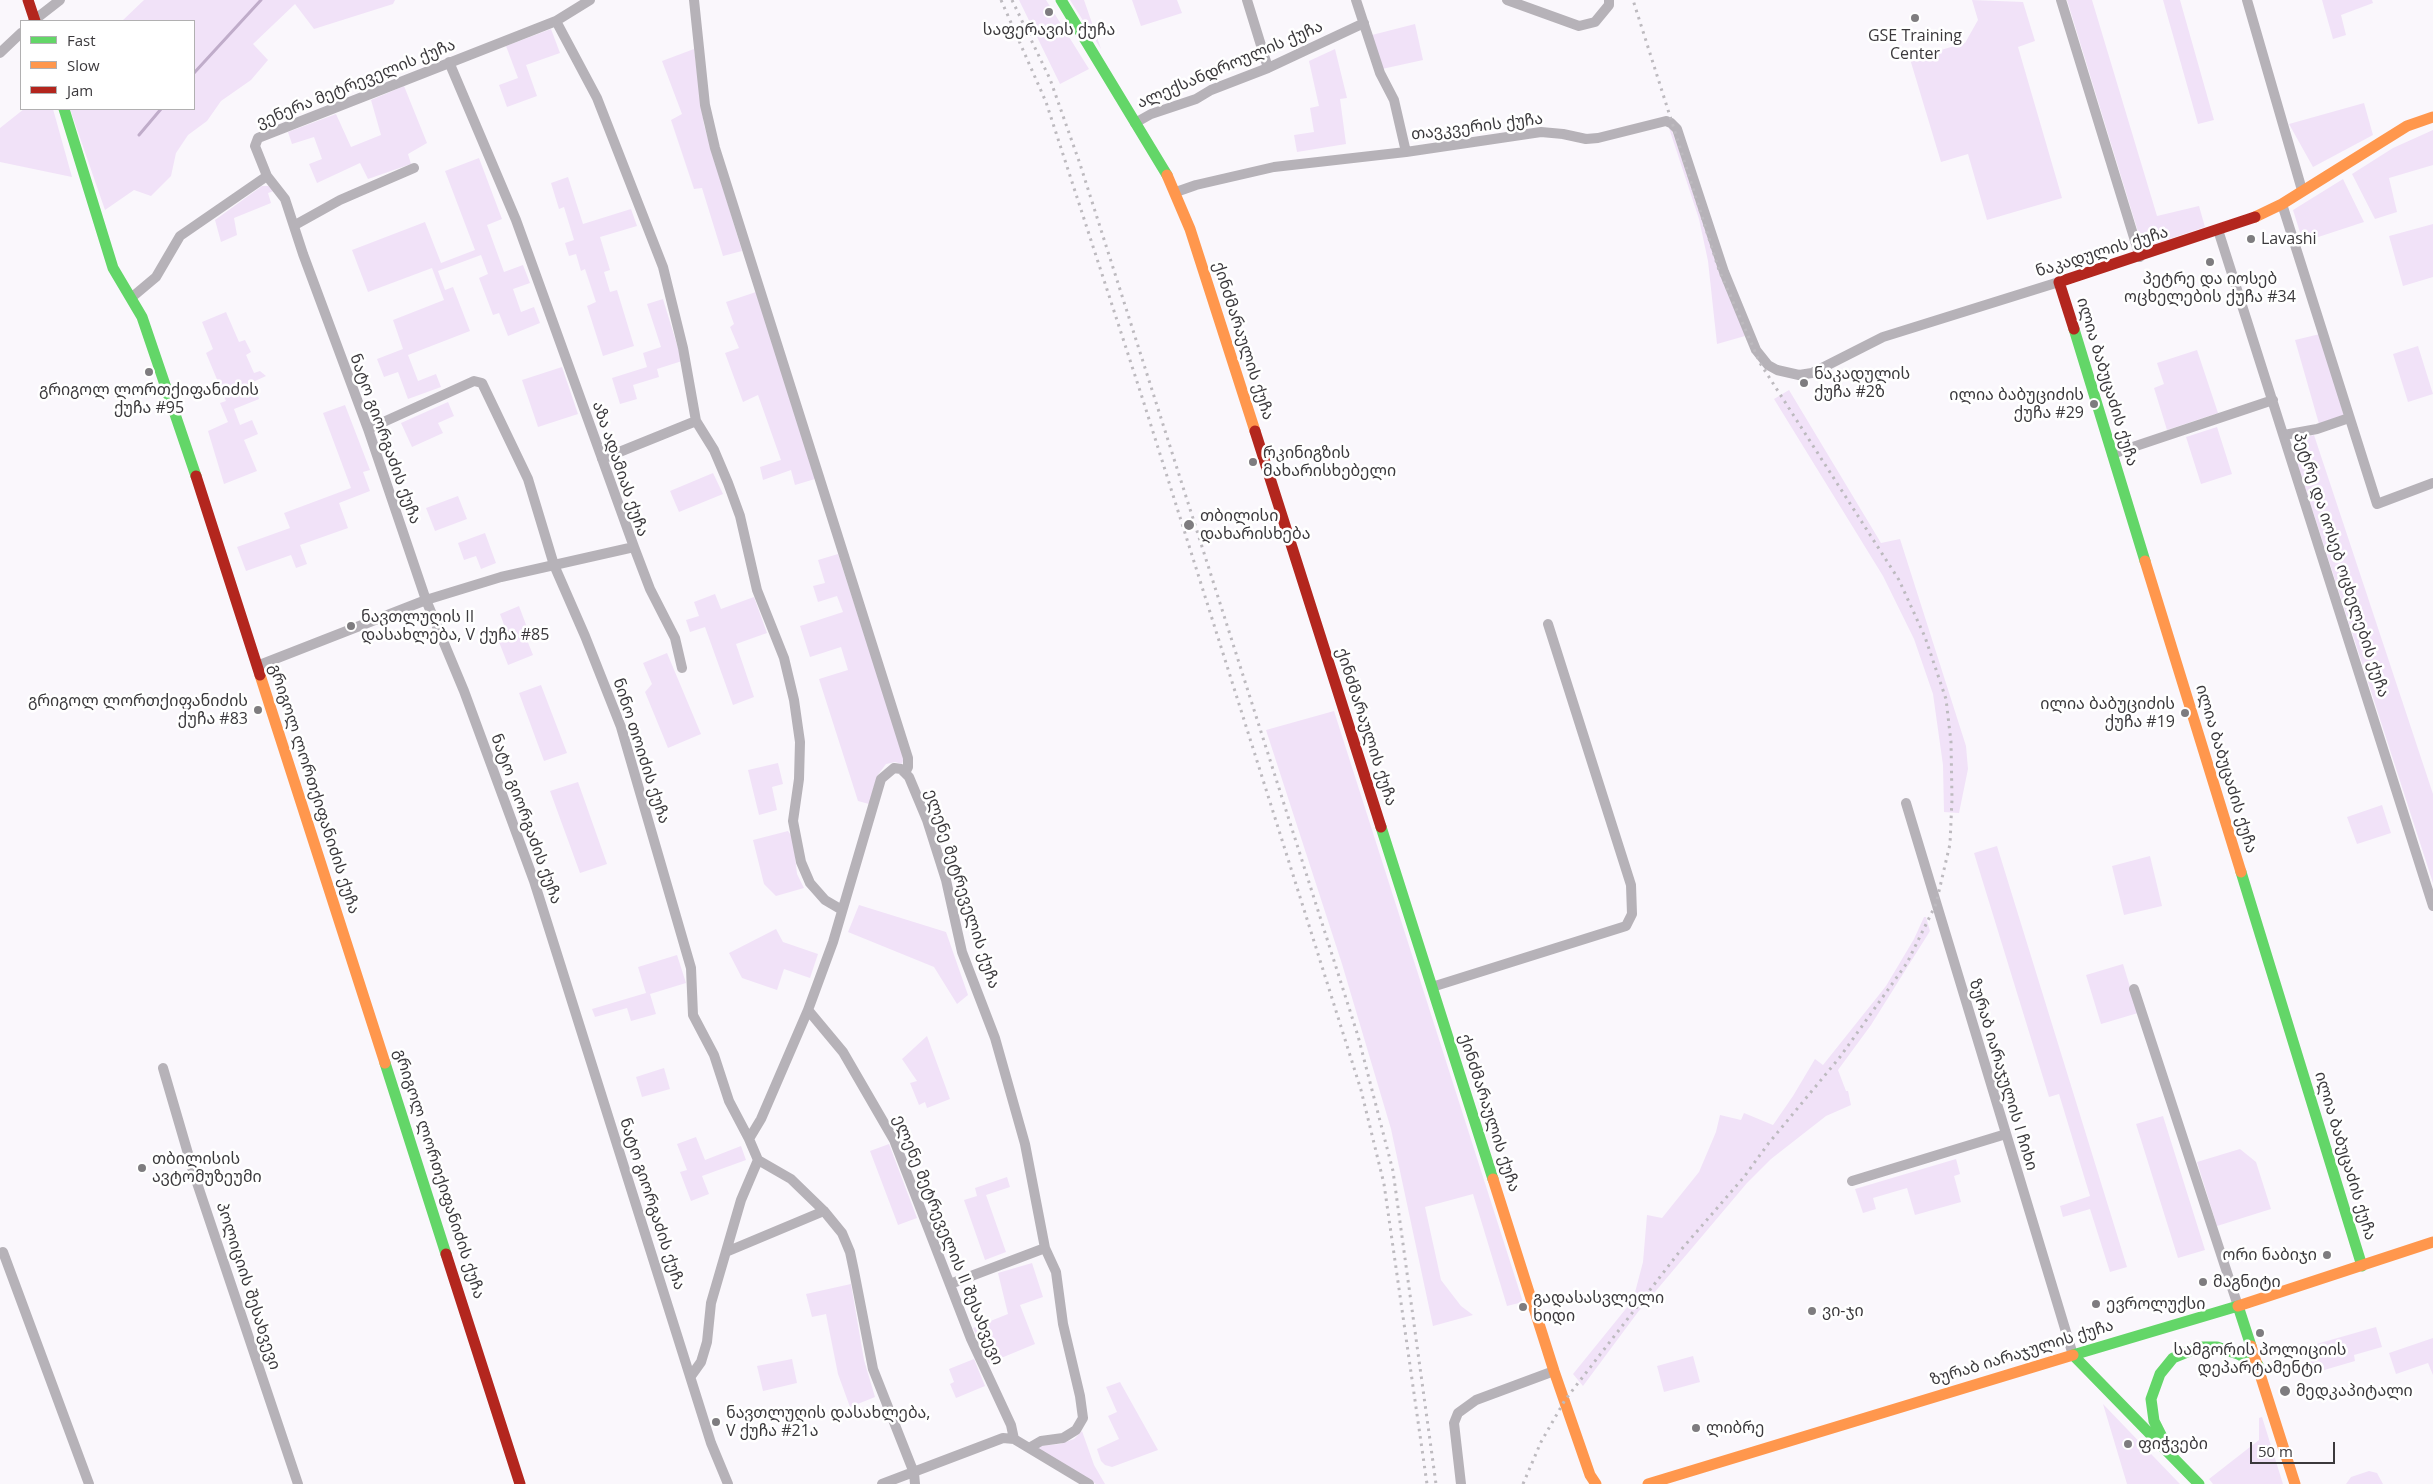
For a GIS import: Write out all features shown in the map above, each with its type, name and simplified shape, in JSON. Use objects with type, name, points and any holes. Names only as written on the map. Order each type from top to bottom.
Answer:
[{"type":"main road","points":[[28,0],[35,20]]},
{"type":"main road","name":"ქინძმარაულის ქუჩა","points":[[1060,0],[1163,166],[1176,192],[1190,230],[1554,1371],[1590,1475],[1596,1484]]},
{"type":"main road","name":"გრიგოლ ლორთქიფანიძის ქუჩა","points":[[64,110],[113,268],[142,317],[257,666],[520,1484]]},
{"type":"main road","name":"ნაკადულის ქუჩა","points":[[2059,282],[2219,232],[2282,204],[2401,130],[2433,117]]},
{"type":"main road","name":"ილია ბაბუცაძის ქუჩა","points":[[2059,282],[2362,1266]]},
{"type":"main road","name":"ზურაბ იარაჯულის ქუჩა","points":[[1648,1484],[2238,1306],[2433,1242]]},
{"type":"main road","points":[[2238,1306],[2295,1484]]},
{"type":"main road","points":[[2170,1452],[2158,1430],[2151,1409],[2156,1382],[2166,1365],[2181,1353],[2208,1346],[2228,1350],[2258,1365]]},
{"type":"main road","points":[[2073,1355],[2200,1484]]},
{"type":"street","points":[[36,20],[60,0]]},
{"type":"street","name":"ვენერა მეტრეველის ქუჩა","points":[[267,176],[255,146],[258,138],[449,62],[556,22],[590,0]]},
{"type":"street","points":[[694,0],[705,105],[716,148],[908,758],[906,773],[901,769],[894,768],[882,779],[842,910],[808,1010],[761,1119],[749,1139]]},
{"type":"street","points":[[1247,0],[1268,68]]},
{"type":"street","points":[[1356,0],[1380,73],[1394,100],[1406,152]]},
{"type":"street","points":[[1507,0],[1579,26],[1595,22],[1609,5],[1609,0]]},
{"type":"street","points":[[2061,0],[2140,257]]},
{"type":"street","points":[[2247,0],[2302,190]]},
{"type":"street","points":[[556,22],[597,98],[663,267],[683,348],[696,421],[714,450],[740,516],[756,590],[784,658],[794,700],[800,742],[793,821],[801,862],[810,883],[825,900],[842,910]]},
{"type":"street","name":"ალექსანდროულის ქუჩა","points":[[1135,123],[1151,114],[1196,99],[1211,90],[1268,68],[1364,23]]},
{"type":"street","points":[[0,53],[20,34]]},
{"type":"street","name":"აზა ადამიას ქუჩა","points":[[257,666],[426,600],[501,577],[634,547],[516,220],[449,62]]},
{"type":"street","name":"თავკვერის ქუჩა","points":[[1176,192],[1196,185],[1274,167],[1406,152],[1541,132],[1563,134],[1586,140],[1666,121],[1671,123],[1677,130],[1724,272],[1756,350],[1768,365]]},
{"type":"street","points":[[295,224],[340,200],[414,168]]},
{"type":"street","points":[[130,298],[156,277],[180,236],[267,176]]},
{"type":"street","name":"ნატო გიორგაძის ქუჩა","points":[[267,176],[286,199],[306,263],[368,429],[426,600],[464,691],[534,881],[711,1443],[728,1484]]},
{"type":"street","points":[[2282,204],[2377,504],[2433,483]]},
{"type":"street","name":"პეტრე და იოსებ ოცხელების ქუჩა","points":[[2219,232],[2433,906]]},
{"type":"street","name":"ნაკადულის ქუჩა","points":[[1768,365],[1788,374],[1812,373],[1883,337],[2059,282]]},
{"type":"street","name":"ნინო თოიძის ქუჩა","points":[[368,429],[422,403],[479,380],[482,383],[528,479],[554,565],[586,636],[620,727],[691,968],[693,1015],[714,1055],[729,1101],[758,1160]]},
{"type":"street","points":[[2112,454],[2273,400]]},
{"type":"street","points":[[2284,435],[2317,429],[2349,418]]},
{"type":"street","points":[[602,459],[696,421]]},
{"type":"street","points":[[634,547],[650,588],[675,638],[682,668]]},
{"type":"street","points":[[1432,987],[1626,926],[1632,914],[1631,885],[1548,624]]},
{"type":"street","name":"ელენე მეტრეველის ქუჩა","points":[[906,773],[927,820],[946,880],[962,952],[995,1038],[1025,1144],[1045,1248],[1056,1272],[1063,1324],[1083,1418],[1080,1425],[1071,1434],[1052,1441],[1041,1441],[1028,1448]]},
{"type":"street","name":"ზურაბ იარაჯულის I ჩიხი","points":[[1906,803],[2073,1355]]},
{"type":"street","points":[[2134,989],[2238,1306]]},
{"type":"street","name":"ელენე მეტრეველის II შესახვევი","points":[[808,1010],[843,1052],[894,1140],[974,1346],[1014,1433],[1014,1439]]},
{"type":"street","name":"პოლიციის შესახვევი","points":[[163,1068],[194,1174],[298,1484]]},
{"type":"street","points":[[1852,1181],[2006,1134]]},
{"type":"street","points":[[691,1376],[701,1362],[707,1342],[710,1303],[741,1200],[758,1160],[791,1178],[842,1233],[850,1252],[873,1370],[914,1473],[915,1484]]},
{"type":"street","points":[[726,1252],[824,1212]]},
{"type":"street","points":[[950,1284],[1045,1248]]},
{"type":"street","points":[[3,1252],[89,1484]]},
{"type":"street","points":[[1461,1484],[1454,1423],[1458,1413],[1476,1400],[1554,1371]]},
{"type":"street","points":[[882,1484],[1003,1438],[1014,1439],[1089,1484]]},
{"type":"shaded area","points":[[144,0],[395,0],[393,4],[314,29],[295,4],[253,44],[268,60],[251,80],[221,101],[207,121],[188,135],[176,153],[171,176],[151,196],[134,190],[105,210],[70,110],[195,110],[195,20],[123,20]]},
{"type":"shaded area","points":[[1019,0],[1046,0],[1089,69],[1060,84]]},
{"type":"shaded area","points":[[1070,0],[1084,0],[1101,49]]},
{"type":"shaded area","points":[[1132,0],[1177,0],[1182,13],[1141,26]]},
{"type":"shaded area","points":[[1972,0],[2023,2],[2035,41],[2018,47],[2062,198],[1987,220],[1968,154],[1941,162],[1910,59],[1965,43],[1978,20]]},
{"type":"shaded area","points":[[2067,0],[2092,0],[2157,216],[2199,206],[2205,227],[2143,248]]},
{"type":"shaded area","points":[[2163,0],[2180,0],[2214,120],[2198,124]]},
{"type":"shaded area","points":[[2322,0],[2372,0],[2373,3],[2341,15],[2346,35],[2333,39]]},
{"type":"shaded area","points":[[1415,24],[1423,60],[1382,69],[1372,35]]},
{"type":"shaded area","points":[[551,29],[560,53],[526,65],[537,96],[507,107],[499,85],[518,78],[506,46]]},
{"type":"shaded area","points":[[694,49],[704,125],[742,251],[723,256],[702,188],[694,189],[671,120],[682,114],[662,61]]},
{"type":"shaded area","points":[[1335,49],[1347,98],[1340,99],[1346,144],[1297,152],[1294,135],[1314,132],[1310,108],[1319,106],[1309,61]]},
{"type":"shaded area","points":[[404,86],[427,143],[408,154],[411,164],[368,179],[360,163],[317,183],[309,164],[322,159],[314,137],[292,144],[288,132],[336,114],[351,147],[381,135],[371,100]]},
{"type":"shaded area","points":[[2364,103],[2373,135],[2313,167],[2289,124]]},
{"type":"shaded area","points":[[23,110],[53,110],[72,177],[0,162],[0,128]]},
{"type":"shaded area","points":[[1669,128],[1672,131],[1745,336],[1717,344],[1708,261],[1699,219]]},
{"type":"shaded area","points":[[2433,130],[2433,165],[2389,178],[2397,212],[2375,219],[2352,174],[2393,148]]},
{"type":"shaded area","points":[[479,158],[502,219],[487,225],[504,272],[523,265],[530,283],[513,289],[521,312],[534,307],[540,323],[508,336],[499,313],[493,315],[479,278],[488,274],[481,255],[438,271],[445,290],[453,287],[470,331],[408,355],[418,381],[436,374],[441,387],[408,399],[398,372],[384,377],[377,359],[403,349],[393,320],[444,300],[432,268],[368,292],[352,250],[425,222],[441,263],[475,250],[445,171]]},
{"type":"shaded area","points":[[568,177],[583,224],[631,209],[637,226],[600,237],[610,270],[604,272],[610,292],[617,290],[634,346],[603,356],[587,306],[596,302],[585,269],[581,271],[576,254],[569,256],[565,243],[574,240],[564,207],[559,209],[551,183]]},
{"type":"shaded area","points":[[2343,179],[2364,222],[2303,242],[2293,210]]},
{"type":"shaded area","points":[[262,186],[269,186],[274,191],[268,193],[271,203],[234,218],[237,235],[221,242],[215,220]]},
{"type":"shaded area","points":[[2433,224],[2433,277],[2403,286],[2389,236]]},
{"type":"shaded area","points":[[756,292],[815,479],[795,485],[791,470],[763,480],[760,467],[781,460],[758,395],[743,402],[725,353],[739,348],[730,327],[734,324],[726,302]]},
{"type":"shaded area","points":[[663,299],[682,361],[657,369],[659,377],[633,385],[637,399],[620,404],[612,378],[647,367],[643,353],[661,347],[647,304]]},
{"type":"shaded area","points":[[226,312],[239,342],[245,340],[251,352],[246,355],[254,373],[260,371],[266,376],[253,382],[259,399],[234,409],[240,425],[252,420],[258,434],[244,440],[257,471],[224,484],[208,431],[228,422],[220,403],[226,401],[206,353],[213,349],[202,322]]},
{"type":"shaded area","points":[[2320,334],[2344,416],[2319,424],[2295,340]]},
{"type":"shaded area","points":[[2418,346],[2433,394],[2408,402],[2393,354]]},
{"type":"shaded area","points":[[2197,350],[2218,413],[2167,430],[2154,388],[2164,384],[2157,363]]},
{"type":"shaded area","points":[[562,367],[578,414],[538,427],[522,380]]},
{"type":"shaded area","points":[[1789,390],[1881,543],[1900,539],[1966,746],[1968,769],[1959,813],[1944,812],[1943,765],[1933,694],[1914,639],[1883,576],[1774,399]]},
{"type":"shaded area","points":[[448,402],[454,416],[438,423],[443,433],[412,447],[401,423]]},
{"type":"shaded area","points":[[345,405],[370,470],[363,472],[370,491],[339,503],[348,528],[300,545],[307,564],[296,568],[291,555],[246,571],[237,547],[290,528],[284,513],[351,488],[323,413]]},
{"type":"shaded area","points":[[2217,427],[2232,474],[2201,484],[2186,437]]},
{"type":"shaded area","points":[[2314,435],[2433,794],[2433,883],[2293,450],[2294,442]]},
{"type":"shaded area","points":[[713,473],[723,494],[679,512],[670,491]]},
{"type":"shaded area","points":[[458,496],[467,519],[435,531],[426,508]]},
{"type":"shaded area","points":[[485,533],[496,563],[481,569],[476,556],[464,560],[458,543]]},
{"type":"shaded area","points":[[838,554],[904,757],[902,764],[895,762],[886,764],[877,776],[869,804],[858,801],[819,679],[848,670],[841,647],[810,657],[800,626],[843,612],[837,596],[818,602],[813,586],[825,583],[818,560]]},
{"type":"shaded area","points":[[715,594],[721,609],[754,597],[767,633],[736,644],[754,697],[733,705],[705,627],[690,632],[686,620],[699,616],[694,602]]},
{"type":"shaded area","points":[[519,606],[531,638],[527,640],[533,655],[508,665],[499,642],[509,638],[500,614]]},
{"type":"shaded area","points":[[667,653],[701,734],[668,748],[645,692],[652,684],[643,663]]},
{"type":"shaded area","points":[[541,685],[567,753],[544,761],[519,693]]},
{"type":"shaded area","points":[[1334,711],[1523,1302],[1507,1306],[1473,1194],[1425,1207],[1441,1280],[1461,1306],[1473,1315],[1433,1326],[1391,1129],[1342,964],[1266,730]]},
{"type":"shaded area","points":[[778,763],[783,784],[772,787],[777,810],[759,815],[748,770]]},
{"type":"shaded area","points":[[578,782],[607,864],[580,873],[550,791]]},
{"type":"shaded area","points":[[2382,805],[2391,833],[2357,844],[2347,817]]},
{"type":"shaded area","points":[[788,831],[793,838],[797,874],[804,888],[776,896],[764,884],[753,840]]},
{"type":"shaded area","points":[[1997,846],[2127,1267],[2110,1272],[2090,1209],[2063,1217],[2060,1206],[2090,1196],[2059,1094],[2049,1097],[1974,853]]},
{"type":"shaded area","points":[[2150,856],[2162,906],[2124,915],[2112,866]]},
{"type":"shaded area","points":[[859,905],[946,932],[968,995],[957,1004],[934,967],[848,932]]},
{"type":"shaded area","points":[[1924,917],[1926,917],[1930,931],[1871,1025],[1838,1070],[1846,1091],[1848,1091],[1851,1105],[1826,1116],[1771,1159],[1747,1183],[1638,1312],[1583,1386],[1573,1374],[1633,1300],[1643,1262],[1647,1215],[1662,1218],[1699,1172],[1716,1132],[1720,1115],[1741,1120],[1744,1113],[1773,1125],[1815,1059],[1823,1065],[1886,986],[1914,939]]},
{"type":"shaded area","points":[[776,929],[783,942],[818,954],[810,978],[784,969],[777,990],[742,978],[729,953]]},
{"type":"shaded area","points":[[677,955],[686,983],[650,994],[656,1014],[631,1021],[627,1008],[595,1017],[592,1009],[646,993],[638,967]]},
{"type":"shaded area","points":[[2123,964],[2138,1013],[2101,1024],[2086,975]]},
{"type":"shaded area","points":[[927,1036],[950,1099],[927,1108],[925,1102],[919,1105],[910,1083],[917,1081],[902,1059]]},
{"type":"shaded area","points":[[664,1068],[670,1089],[642,1097],[636,1077]]},
{"type":"shaded area","points":[[2163,1116],[2205,1250],[2178,1258],[2136,1124]]},
{"type":"shaded area","points":[[696,1137],[705,1160],[741,1146],[746,1160],[702,1176],[709,1194],[691,1201],[680,1172],[687,1170],[677,1144]]},
{"type":"shaded area","points":[[889,1144],[917,1218],[898,1225],[870,1151]]},
{"type":"shaded area","points":[[2240,1149],[2256,1162],[2271,1209],[2217,1226],[2197,1162]]},
{"type":"shaded area","points":[[1956,1159],[1960,1174],[1954,1176],[1961,1202],[1915,1215],[1907,1188],[1873,1198],[1876,1209],[1863,1213],[1855,1189]]},
{"type":"shaded area","points":[[1007,1177],[1010,1187],[986,1195],[1006,1252],[985,1260],[964,1200],[977,1196],[975,1188]]},
{"type":"shaded area","points":[[1032,1263],[1043,1297],[1020,1305],[1035,1344],[989,1363],[973,1328],[1008,1314],[998,1273]]},
{"type":"shaded area","points":[[851,1284],[864,1360],[875,1397],[850,1407],[838,1374],[826,1314],[812,1317],[806,1294]]},
{"type":"shaded area","points":[[2376,1327],[2382,1347],[2354,1355],[2355,1361],[2314,1373],[2306,1347]]},
{"type":"shaded area","points":[[2433,1338],[2433,1375],[2428,1363],[2396,1374],[2389,1353]]},
{"type":"shaded area","points":[[1693,1356],[1700,1382],[1664,1392],[1657,1366]]},
{"type":"shaded area","points":[[792,1359],[797,1383],[763,1391],[757,1366]]},
{"type":"shaded area","points":[[974,1359],[985,1386],[956,1398],[950,1384],[954,1382],[949,1369]]},
{"type":"shaded area","points":[[1120,1382],[1158,1450],[1112,1467],[1105,1465],[1101,1461],[1097,1449],[1119,1439],[1108,1416],[1117,1412],[1106,1387]]},
{"type":"shaded area","name":"ფიჭვები","points":[[2103,1404],[2178,1482],[2180,1484],[2127,1484]]},
{"type":"shaded area","points":[[2262,1417],[2283,1484],[2213,1484],[2209,1479],[2259,1440],[2259,1418]]},
{"type":"shaded area","points":[[1082,1431],[1094,1465],[1105,1484],[1096,1484],[1039,1449],[1039,1446],[1060,1444],[1074,1439]]},
{"type":"shaded area","points":[[2369,1471],[2377,1473],[2383,1484],[2346,1484],[2351,1477]]},
{"type":"waterway","points":[[195,72],[261,0]]},
{"type":"waterway","points":[[139,135],[160,110]]},
{"type":"railway","points":[[1001,0],[1046,102],[1142,397],[1361,1090],[1384,1184],[1427,1484]]},
{"type":"railway","points":[[1012,0],[1050,79],[1080,164],[1358,1036],[1393,1171],[1436,1484]]},
{"type":"railway","points":[[1523,1484],[1541,1442],[1565,1400],[1680,1251],[1744,1177],[1768,1144],[1840,1057],[1907,963],[1936,904],[1950,844],[1952,799],[1951,742],[1946,699],[1925,637],[1899,580],[1760,363],[1719,270],[1633,0]]},
{"type":"traffic: fast","points":[[1061,0],[1167,175]]},
{"type":"traffic: fast","points":[[64,110],[113,268],[142,317],[196,476]]},
{"type":"traffic: fast","points":[[2074,329],[2145,561]]},
{"type":"traffic: fast","points":[[1381,827],[1493,1179]]},
{"type":"traffic: fast","points":[[2241,872],[2362,1266]]},
{"type":"traffic: fast","points":[[385,1063],[446,1254]]},
{"type":"traffic: fast","points":[[2199,1484],[2073,1355],[2238,1306],[2251,1346]]},
{"type":"traffic: fast","points":[[2163,1439],[2154,1421],[2151,1399],[2160,1374],[2173,1358],[2200,1347],[2217,1347],[2238,1354],[2258,1365]]},
{"type":"traffic: slow","points":[[2255,217],[2282,204],[2407,126],[2433,117]]},
{"type":"traffic: slow","points":[[1167,175],[1190,229],[1255,431]]},
{"type":"traffic: slow","points":[[2145,561],[2241,872]]},
{"type":"traffic: slow","points":[[260,675],[385,1063]]},
{"type":"traffic: slow","points":[[1493,1179],[1554,1371],[1590,1475],[1596,1484]]},
{"type":"traffic: slow","points":[[2238,1306],[2433,1242]]},
{"type":"traffic: slow","points":[[2251,1346],[2295,1484]]},
{"type":"traffic: slow","points":[[1648,1484],[2073,1355]]},
{"type":"traffic: jam","points":[[28,0],[35,20]]},
{"type":"traffic: jam","points":[[2074,329],[2059,282],[2255,217]]},
{"type":"traffic: jam","points":[[1255,431],[1381,827]]},
{"type":"traffic: jam","points":[[196,476],[260,675]]},
{"type":"traffic: jam","points":[[446,1254],[520,1484]]},
{"type":"place","name":"საფერავის ქუჩა","points":[[1049,12]]},
{"type":"place","name":"GSE Training Center","points":[[1915,18]]},
{"type":"place","name":"Lavashi","points":[[2251,239]]},
{"type":"place","name":"პეტრე და იოსებ ოცხელების ქუჩა #34","points":[[2210,262]]},
{"type":"place","name":"გრიგოლ ლორთქიფანიძის ქუჩა #95","points":[[149,372]]},
{"type":"place","name":"ნაკადულის ქუჩა #2ზ","points":[[1804,383]]},
{"type":"place","name":"ილია ბაბუციძის ქუჩა #29","points":[[2094,404]]},
{"type":"place","name":"რკინიგზის მახარისხებელი","points":[[1253,462]]},
{"type":"place","name":"თბილისი დახარისხება","points":[[1189,525]]},
{"type":"place","name":"ნავთლუღის II დასახლება, V ქუჩა #85","points":[[351,626]]},
{"type":"place","name":"გრიგოლ ლორთქიფანიძის ქუჩა #83","points":[[258,710]]},
{"type":"place","name":"ილია ბაბუციძის ქუჩა #19","points":[[2185,713]]},
{"type":"place","name":"თბილისის ავტომუზეუმი","points":[[142,1168]]},
{"type":"place","name":"ორი ნაბიჯი","points":[[2327,1255]]},
{"type":"place","name":"მაგნიტი","points":[[2203,1282]]},
{"type":"place","name":"ევროლუქსი","points":[[2096,1304]]},
{"type":"place","name":"გადასასვლელი ხიდი","points":[[1523,1307]]},
{"type":"place","name":"ვი-ჯი","points":[[1812,1311]]},
{"type":"place","name":"სამგორის პოლიციის დეპარტამენტი","points":[[2260,1333]]},
{"type":"place","name":"მედკაპიტალი","points":[[2285,1391]]},
{"type":"place","name":"ნავთლუღის დასახლება, V ქუჩა #21ა","points":[[716,1422]]},
{"type":"place","name":"ლიბრე","points":[[1696,1428]]},
{"type":"place","name":"ფიჭვები","points":[[2128,1444]]}]
